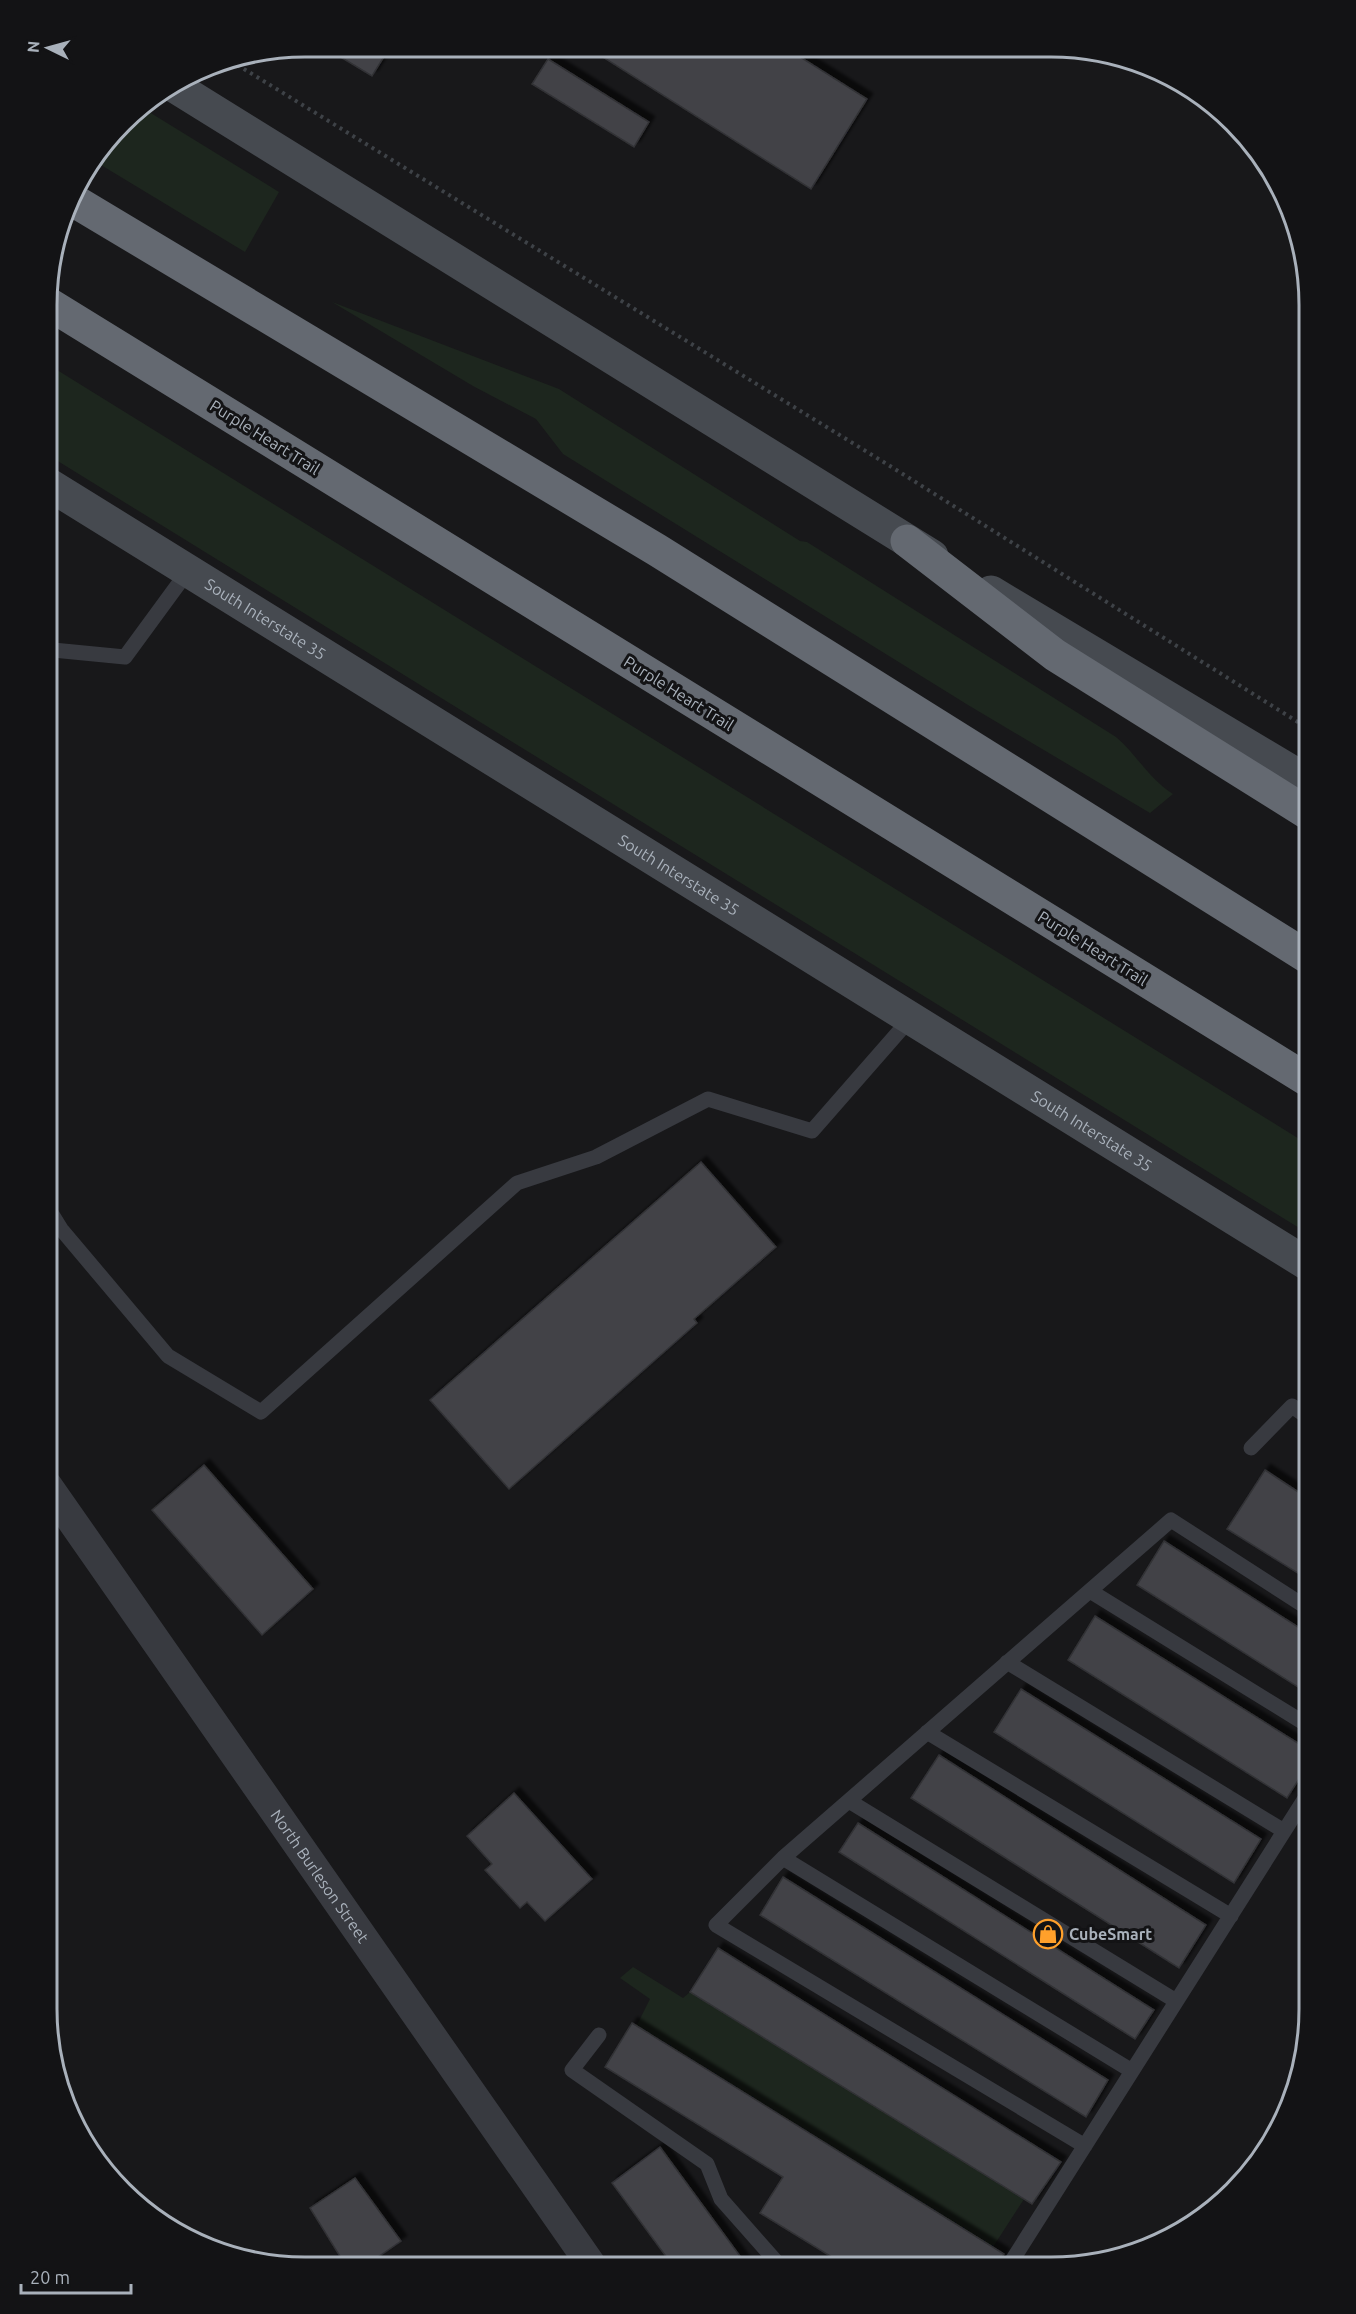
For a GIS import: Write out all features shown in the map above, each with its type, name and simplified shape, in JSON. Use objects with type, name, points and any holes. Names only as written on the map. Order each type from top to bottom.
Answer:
[{"type":"highway","points":[[79,204],[657,550],[1299,952]]},
{"type":"highway","name":"Purple Heart Trail","points":[[57,309],[1299,1075]]},
{"type":"highway","points":[[907,541],[1055,655],[1299,808]]},
{"type":"main road","points":[[181,90],[907,541],[1299,776]]},
{"type":"main road","name":"South Interstate 35","points":[[57,490],[1299,1259]]},
{"type":"street","name":"North Burleson Street","points":[[57,1499],[586,2257]]},
{"type":"lane","points":[[57,650],[125,657],[188,571]]},
{"type":"lane","points":[[57,1223],[168,1356],[261,1412],[517,1183],[596,1157],[708,1099],[812,1131],[910,1019]]},
{"type":"lane","points":[[1251,1448],[1292,1406],[1299,1411]]},
{"type":"lane","points":[[1085,2146],[716,1925],[783,1858],[1171,1520],[1299,1603]]},
{"type":"lane","points":[[1090,1590],[1299,1720]]},
{"type":"lane","points":[[1007,1662],[1284,1832]]},
{"type":"lane","points":[[927,1732],[1231,1916]]},
{"type":"lane","points":[[849,1801],[1176,2001]]},
{"type":"lane","points":[[1014,2257],[1299,1808]]},
{"type":"lane","points":[[783,1858],[1132,2071]]},
{"type":"lane","points":[[599,2035],[572,2070],[707,2164],[721,2199],[772,2257]]},
{"type":"path","points":[[239,66],[890,466],[1299,723]]},
{"type":"shaded area","points":[[149,112],[279,192],[245,252],[101,165],[130,130]]},
{"type":"shaded area","points":[[332,302],[559,389],[1116,737],[1164,788],[1173,794],[1150,813],[968,705],[563,454],[536,419],[473,386]]},
{"type":"shaded area","points":[[57,370],[1299,1139],[1299,1228],[57,461]]},
{"type":"shaded area","points":[[633,1967],[683,1998],[690,1992],[1024,2199],[993,2247],[637,2025],[650,1999],[620,1978]]},
{"type":"building","points":[[341,57],[384,57],[372,76]]},
{"type":"building","points":[[603,57],[800,57],[867,99],[811,189]]},
{"type":"building","points":[[548,59],[649,122],[634,147],[532,84]]},
{"type":"building","points":[[701,1162],[776,1247],[694,1319],[697,1323],[509,1489],[430,1400]]},
{"type":"building","points":[[204,1465],[313,1589],[262,1635],[152,1510]]},
{"type":"building","points":[[1265,1470],[1299,1492],[1299,1574],[1227,1529]]},
{"type":"building","points":[[1164,1541],[1299,1628],[1299,1688],[1137,1585]]},
{"type":"building","points":[[1095,1616],[1299,1744],[1299,1779],[1287,1798],[1068,1660]]},
{"type":"building","points":[[1021,1689],[1261,1839],[1234,1883],[994,1732]]},
{"type":"building","points":[[939,1755],[1206,1925],[1179,1968],[911,1798]]},
{"type":"building","points":[[514,1793],[592,1879],[545,1921],[527,1902],[520,1908],[485,1870],[492,1864],[467,1836]]},
{"type":"building","points":[[858,1823],[1154,2010],[1135,2039],[839,1852]]},
{"type":"building","points":[[783,1877],[1108,2080],[1086,2117],[760,1915]]},
{"type":"building","points":[[718,1948],[1061,2162],[1032,2204],[690,1992]]},
{"type":"building","points":[[632,2023],[1004,2254],[1002,2257],[832,2257],[760,2213],[783,2177],[605,2067]]},
{"type":"building","points":[[660,2147],[741,2257],[666,2257],[612,2183]]},
{"type":"building","points":[[355,2178],[401,2241],[378,2257],[340,2257],[310,2208]]},
{"type":"place","name":"CubeSmart","points":[[1048,1934]]}]
